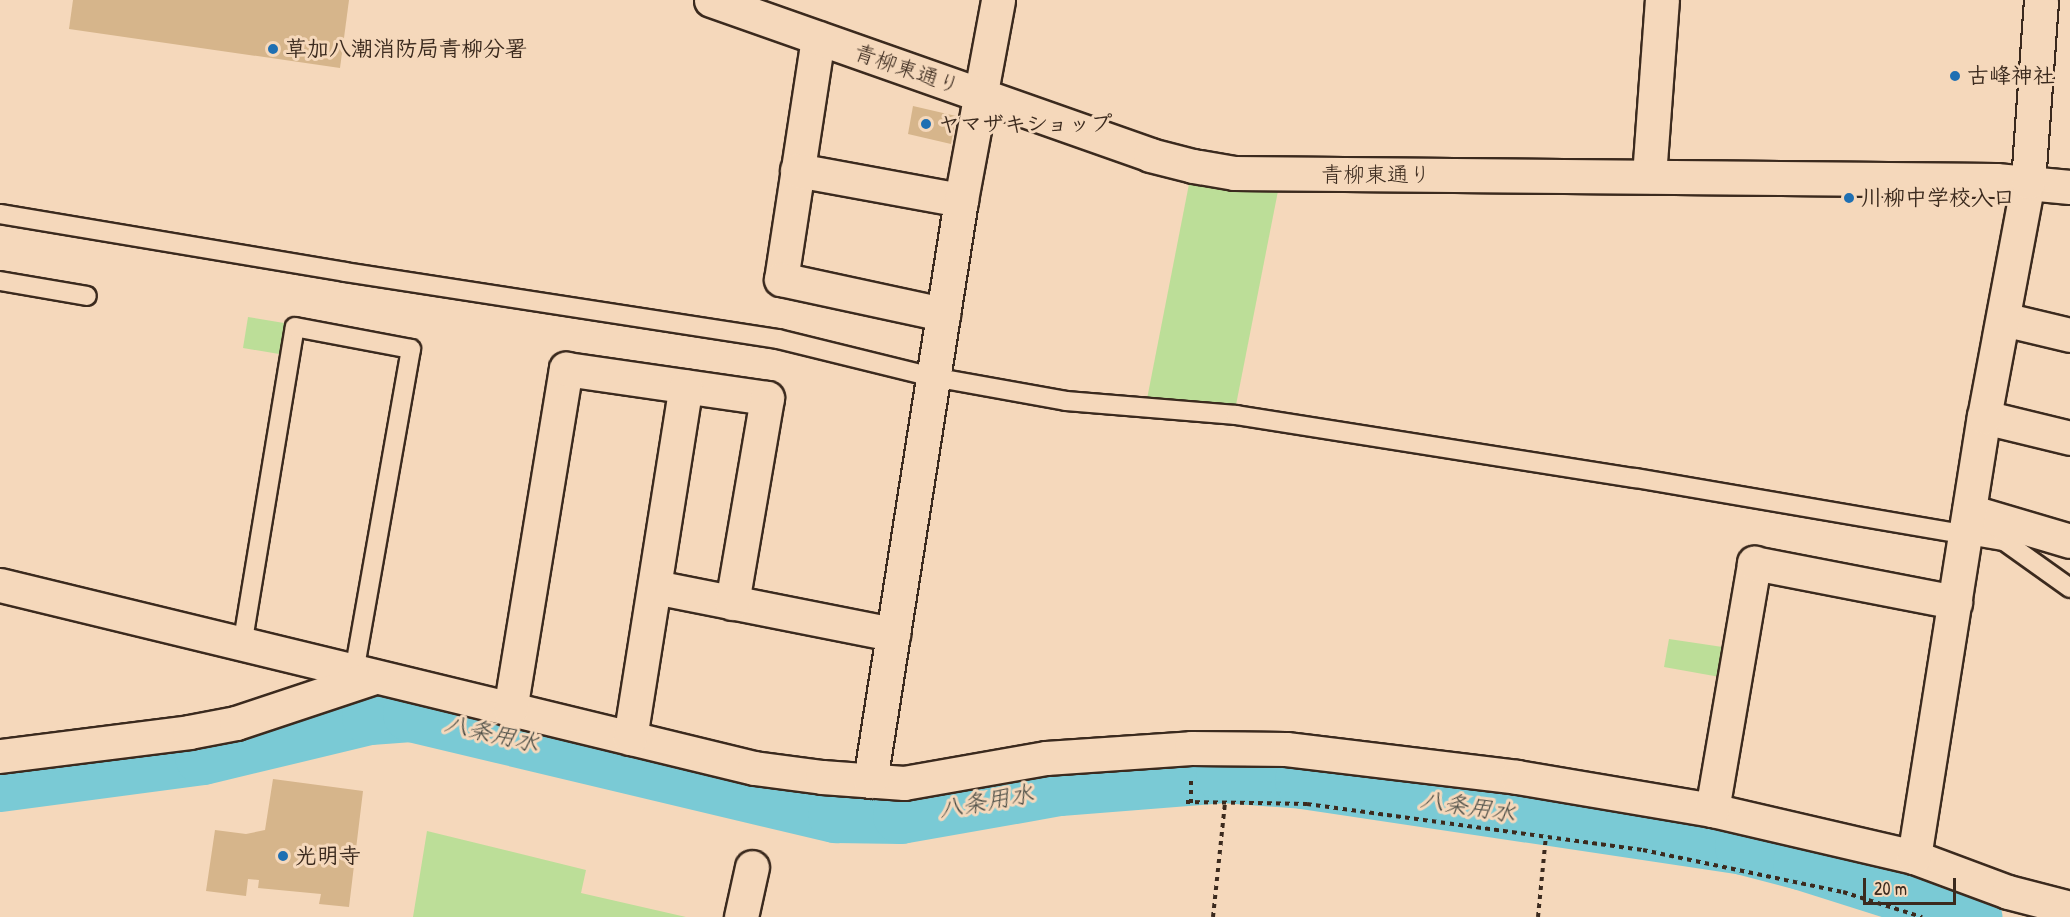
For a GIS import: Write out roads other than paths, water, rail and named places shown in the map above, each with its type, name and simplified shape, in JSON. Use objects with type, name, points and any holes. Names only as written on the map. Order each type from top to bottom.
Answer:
[{"type":"street","points":[[870,781],[961,200],[998,0]]},
{"type":"street","points":[[1649,176],[1662,0]]},
{"type":"street","points":[[1914,858],[1984,417],[2028,182],[2041,0]]},
{"type":"street","name":"青柳東通り","points":[[719,1],[1150,155],[1234,173],[2028,182],[2070,187]]},
{"type":"street","points":[[818,38],[781,279],[943,314]]},
{"type":"street","points":[[797,170],[961,200]]},
{"type":"street","points":[[2003,320],[2070,335]]},
{"type":"street","points":[[510,710],[566,369],[768,398],[732,603]]},
{"type":"street","points":[[630,738],[686,386]]},
{"type":"street","points":[[1984,417],[2070,438]]},
{"type":"street","points":[[1967,523],[2070,541]]},
{"type":"street","points":[[1712,810],[1754,563],[1955,603]]},
{"type":"street","points":[[0,585],[242,646],[754,768],[904,783],[1046,758],[1238,747],[1286,749],[1517,777],[1712,810],[1914,858],[2008,892],[2070,908]]},
{"type":"street","points":[[655,587],[893,634]]},
{"type":"street","points":[[0,756],[189,732],[236,723],[364,675]]},
{"type":"street","points":[[741,917],[752,867]]},
{"type":"lane","points":[[0,214],[345,272],[778,339],[933,377],[1066,401],[1259,418],[1635,478],[1967,523],[2004,541],[2070,588]]},
{"type":"lane","points":[[0,280],[87,296]]},
{"type":"lane","points":[[242,646],[295,327],[411,349],[364,675]]},
{"type":"waterway","name":"八条用水","points":[[0,784],[203,757],[370,717],[411,714],[836,815],[901,816],[1060,788],[1224,775],[1303,781],[1743,847],[1801,862],[1974,917]]},
{"type":"place","name":"草加八潮消防局青柳分署","points":[[273,49]]},
{"type":"place","name":"古峰神社","points":[[1955,76]]},
{"type":"place","name":"ヤマザキショップ","points":[[926,124]]},
{"type":"place","name":"川柳中学校入口","points":[[1849,198]]},
{"type":"place","name":"光明寺","points":[[283,856]]}]
